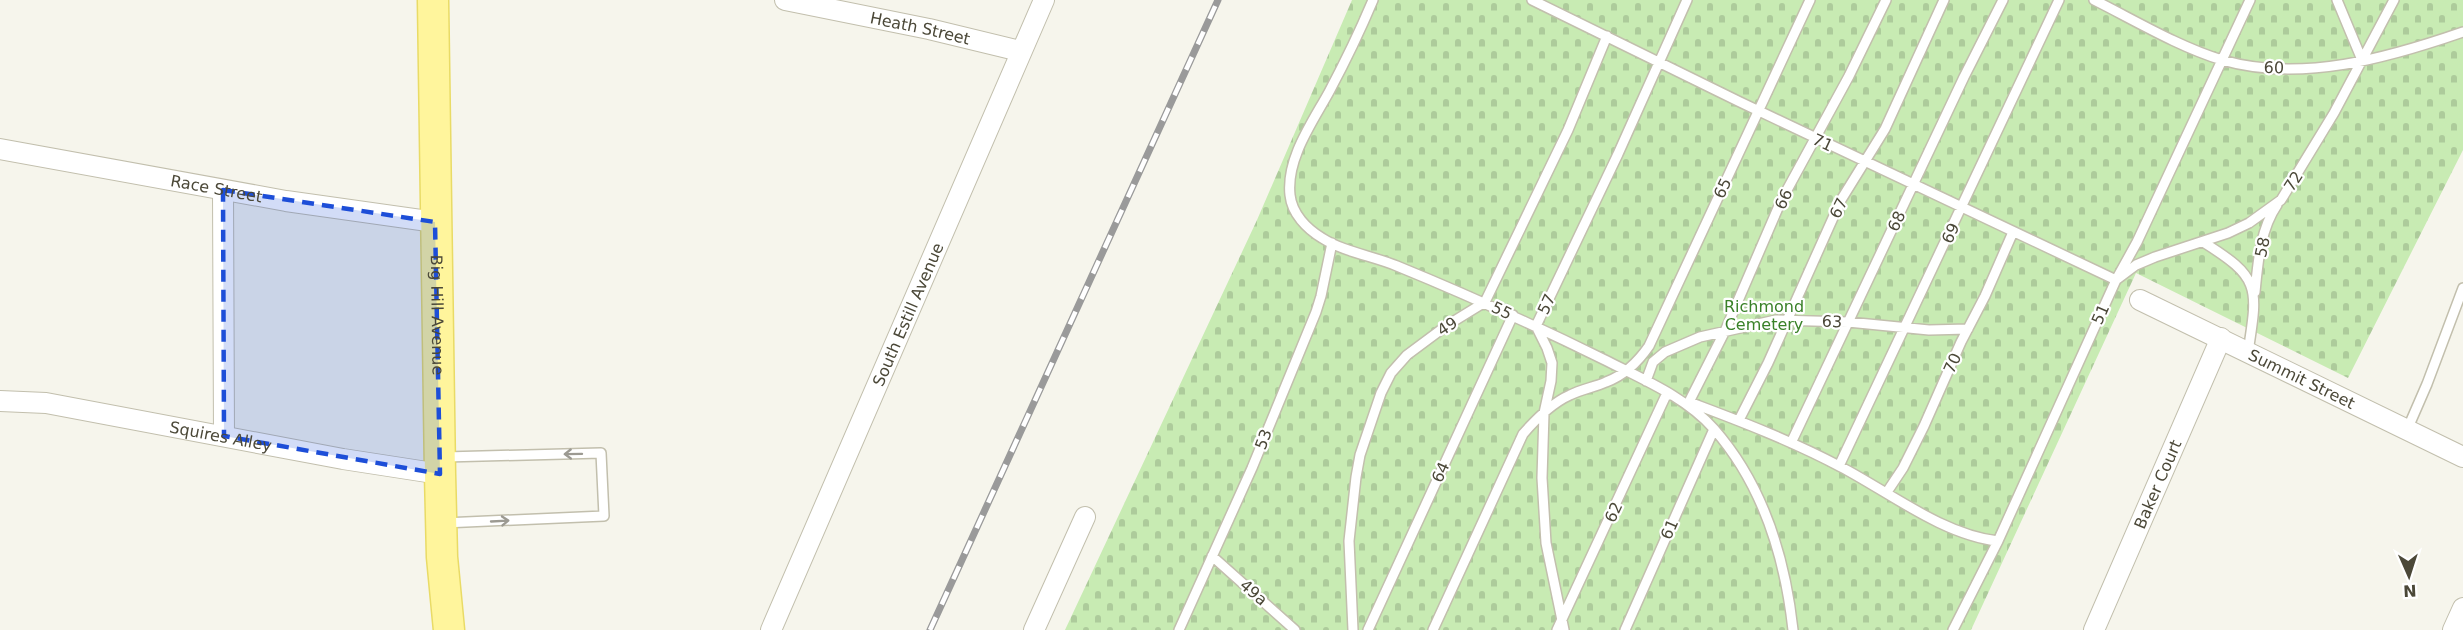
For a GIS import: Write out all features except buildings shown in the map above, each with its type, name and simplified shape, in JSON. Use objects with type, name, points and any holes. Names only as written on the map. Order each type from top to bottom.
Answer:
[{"type":"main road","name":"Big Hill Avenue","points":[[433,0],[441,524],[449,630]]},
{"type":"street","name":"Heath Street","points":[[785,0],[929,29],[1020,51]]},
{"type":"street","name":"South Estill Avenue","points":[[771,630],[1044,0]]},
{"type":"street","name":"Race Street","points":[[0,148],[223,190],[379,216],[435,222]]},
{"type":"street","points":[[223,190],[224,436]]},
{"type":"street","name":"Summit Street","points":[[2140,300],[2463,457]]},
{"type":"street","name":"Baker Court","points":[[2094,630],[2221,338]]},
{"type":"street","name":"Squires Alley","points":[[0,401],[46,403],[343,459],[440,465]]},
{"type":"street","points":[[1034,630],[1085,517]]},
{"type":"street","points":[[2453,630],[2463,608]]},
{"type":"lane","name":"55","points":[[1374,0],[1328,93],[1314,116],[1295,159],[1289,179],[1290,198],[1298,216],[1310,230],[1332,243],[1386,261],[1485,302],[1646,381],[1695,410],[1714,429],[1748,477],[1774,532],[1785,575],[1793,630]]},
{"type":"lane","name":"71","points":[[1532,0],[1758,111],[2116,280]]},
{"type":"lane","name":"57","points":[[1563,625],[1546,543],[1542,477],[1544,413],[1551,381],[1552,363],[1536,326],[1618,154],[1687,0]]},
{"type":"lane","name":"65","points":[[1626,371],[1639,361],[1658,329],[1810,0]]},
{"type":"lane","name":"66","points":[[1689,402],[1725,331],[1781,201],[1849,76],[1886,0]]},
{"type":"lane","name":"67","points":[[1739,420],[1768,363],[1841,200],[1885,129],[1944,0]]},
{"type":"lane","name":"68","points":[[1791,443],[1964,77],[2004,0]]},
{"type":"lane","name":"69","points":[[1839,466],[2059,0]]},
{"type":"lane","name":"60","points":[[2094,0],[2196,50],[2222,60],[2276,68],[2329,67],[2414,48],[2463,32]]},
{"type":"lane","name":"51","points":[[1953,630],[1998,541],[2116,280],[2137,242],[2250,0]]},
{"type":"lane","points":[[2337,0],[2362,60]]},
{"type":"lane","name":"72","points":[[2116,280],[2136,265],[2155,257],[2228,233],[2248,223],[2280,200],[2334,113],[2394,0]]},
{"type":"lane","points":[[1485,302],[1568,129],[1607,36]]},
{"type":"lane","name":"58","points":[[2248,352],[2258,264],[2266,227],[2280,200]]},
{"type":"lane","name":"70","points":[[1887,492],[1903,468],[1968,329],[1986,296],[2013,232]]},
{"type":"lane","name":"58","points":[[2203,242],[2232,260],[2243,271],[2251,284],[2255,297]]},
{"type":"lane","name":"53","points":[[1179,630],[1252,468],[1316,312],[1332,243]]},
{"type":"lane","points":[[2407,430],[2463,288]]},
{"type":"lane","name":"49","points":[[1353,630],[1349,541],[1356,477],[1360,455],[1381,393],[1391,373],[1407,355],[1446,326],[1485,302]]},
{"type":"lane","name":"64","points":[[1368,630],[1513,315]]},
{"type":"lane","name":"63","points":[[1646,381],[1653,362],[1665,352],[1725,331],[1787,319],[1929,330],[1968,329]]},
{"type":"lane","points":[[1433,630],[1523,434],[1544,413],[1570,395],[1608,382],[1626,371]]},
{"type":"lane","points":[[1667,393],[1739,420],[1791,443],[1839,466],[1963,533],[1998,541]]},
{"type":"lane","name":"62","points":[[1557,630],[1563,625],[1667,393]]},
{"type":"lane","name":"61","points":[[1625,630],[1714,429]]},
{"type":"lane","points":[[440,465],[601,453],[604,516],[441,524]]},
{"type":"lane","name":"49a","points":[[1212,556],[1295,630]]},
{"type":"highlighted area","points":[[223,190],[435,222],[440,474],[224,436]]},
{"type":"green space","name":"Richmond Cemetery","points":[[1352,0],[2463,0],[2463,150],[2348,378],[2136,273],[1971,630],[1065,630],[1257,220]]},
{"type":"railway","points":[[930,630],[1218,0]]}]
